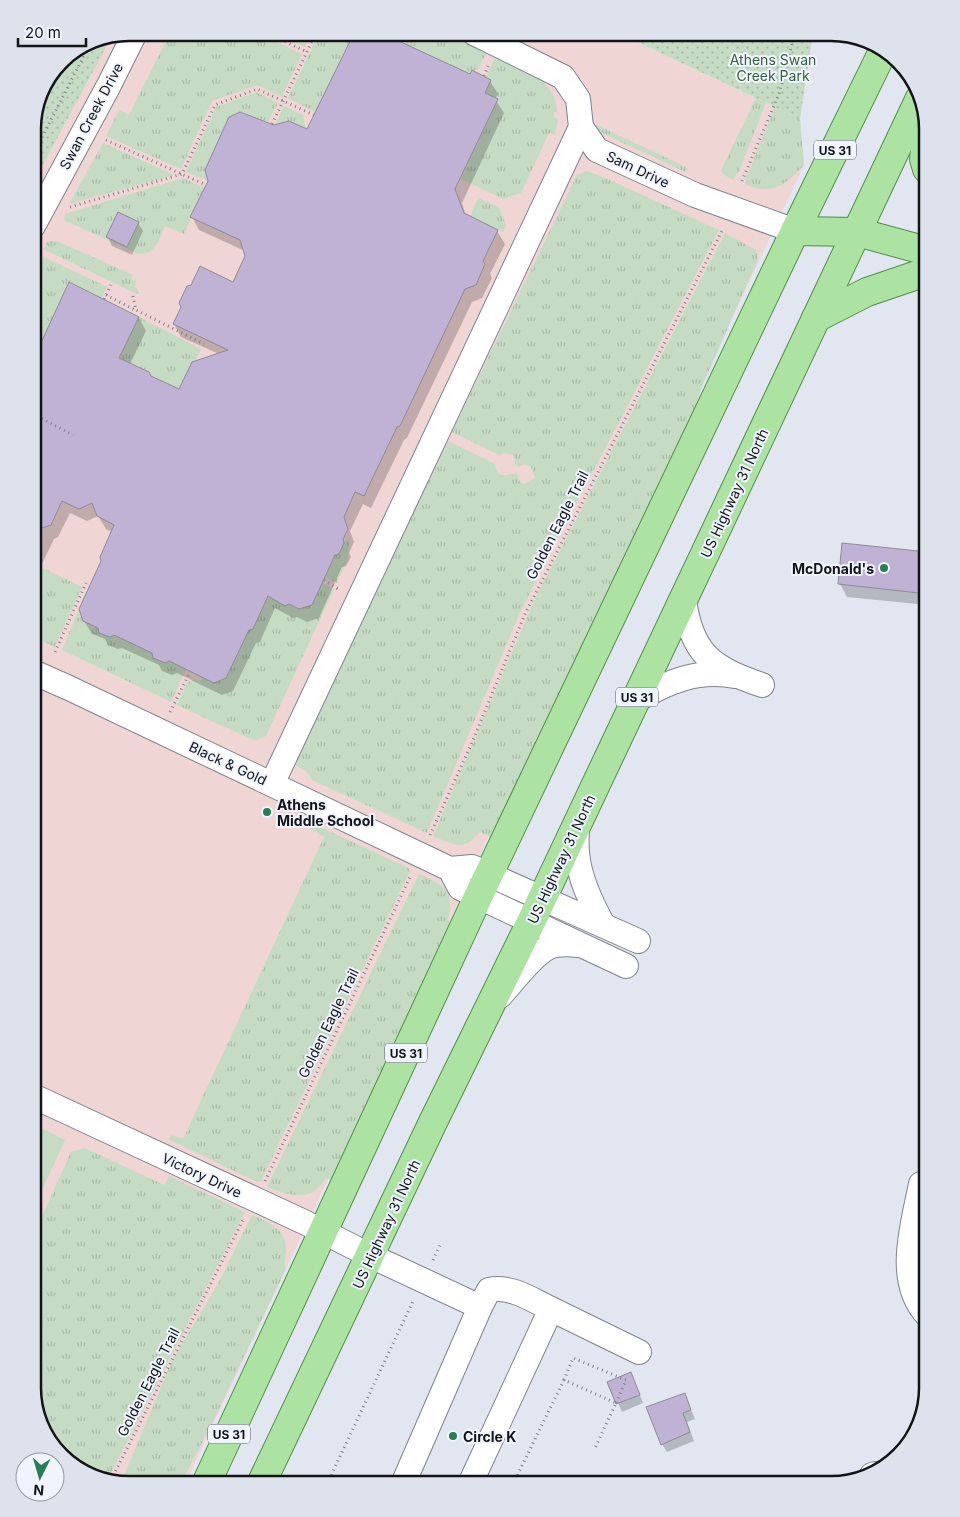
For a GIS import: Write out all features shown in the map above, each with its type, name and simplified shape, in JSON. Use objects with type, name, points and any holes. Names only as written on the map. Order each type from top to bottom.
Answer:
[{"type":"main road","name":"US 31","points":[[210,1476],[484,886],[795,231],[880,56]]},
{"type":"main road","name":"US 31","points":[[857,232],[916,107]]},
{"type":"main road","points":[[795,231],[857,232],[919,249]]},
{"type":"main road","name":"US Highway 31 North","points":[[266,1476],[433,1122],[537,910],[857,232]]},
{"type":"main road","points":[[816,318],[867,292],[919,274]]},
{"type":"lane","name":"Swan Creek Drive","points":[[41,211],[108,87],[130,41]]},
{"type":"lane","name":"Sam Drive","points":[[490,41],[564,77],[578,99],[581,126],[597,150],[694,195],[795,231]]},
{"type":"lane","points":[[272,784],[581,126]]},
{"type":"lane","points":[[635,701],[659,687],[685,677],[712,674],[752,681],[718,667],[700,648],[689,626],[684,599]]},
{"type":"lane","name":"Black & Gold","points":[[41,676],[450,868],[472,867],[484,886],[537,910]]},
{"type":"lane","points":[[577,824],[577,852],[582,879],[603,925]]},
{"type":"lane","points":[[537,910],[603,925],[638,940]]},
{"type":"lane","points":[[537,910],[582,946],[626,966]]},
{"type":"lane","points":[[490,1006],[534,959],[548,948],[565,943],[582,946]]},
{"type":"lane","name":"Victory Drive","points":[[41,1100],[480,1307]]},
{"type":"lane","points":[[919,1195],[908,1255],[910,1276],[915,1297],[919,1303]]},
{"type":"lane","points":[[406,1476],[489,1290],[504,1288],[514,1291],[639,1352]]},
{"type":"lane","points":[[474,1476],[551,1309]]},
{"type":"path","points":[[286,41],[307,52]]},
{"type":"path","points":[[272,124],[312,41]]},
{"type":"path","points":[[742,181],[779,94],[793,41]]},
{"type":"path","points":[[41,139],[85,53]]},
{"type":"path","points":[[484,76],[488,66]]},
{"type":"path","points":[[62,209],[182,174],[215,105],[257,89],[314,116]]},
{"type":"path","points":[[100,138],[206,185]]},
{"type":"path","name":"Golden Eagle Trail","points":[[428,838],[471,745],[525,614],[647,373],[725,226]]},
{"type":"path","points":[[104,299],[111,285]]},
{"type":"path","points":[[106,295],[204,344]]},
{"type":"path","points":[[133,296],[136,310]]},
{"type":"path","points":[[187,336],[189,332]]},
{"type":"path","points":[[41,418],[73,435]]},
{"type":"path","points":[[324,580],[341,590]]},
{"type":"path","points":[[55,652],[86,583]]},
{"type":"path","points":[[158,730],[173,707],[190,672]]},
{"type":"path","name":"Golden Eagle Trail","points":[[262,1186],[414,871]]},
{"type":"path","name":"Golden Eagle Trail","points":[[114,1474],[246,1213]]},
{"type":"path","points":[[331,1476],[440,1243]]},
{"type":"path","points":[[517,1476],[574,1358],[626,1380],[595,1448]]},
{"type":"path","points":[[564,1380],[616,1403]]},
{"type":"shaded area","name":"Athens Middle School","points":[[123,41],[635,41],[800,119],[804,165],[189,1476],[123,1476],[90,1467],[71,1454],[56,1437],[44,1411],[42,1399],[42,118],[72,62],[95,48]]},
{"type":"green space","points":[[166,41],[275,41],[302,54],[282,97],[257,85],[212,101],[181,169],[106,136],[119,110],[129,115]]},
{"type":"green space","points":[[293,41],[308,41],[305,47]]},
{"type":"green space","points":[[315,41],[350,41],[315,112],[288,98]]},
{"type":"green space","points":[[399,41],[464,41],[487,52],[478,69],[470,74]]},
{"type":"green space","name":"Athens Swan Creek Park","points":[[635,41],[812,41],[800,119]]},
{"type":"green space","points":[[108,44],[41,168],[41,123],[44,106],[50,90],[71,63],[85,53]]},
{"type":"green space","points":[[496,56],[526,70],[544,83],[551,91],[555,101],[557,112],[554,112],[554,116],[558,120],[555,135],[549,133],[521,193],[503,199],[461,179],[498,100],[485,93],[491,80],[486,76]]},
{"type":"green space","points":[[257,92],[278,103],[268,122],[240,112],[229,117],[205,170],[208,181],[186,172],[216,107]]},
{"type":"green space","points":[[756,98],[766,103],[739,171],[733,180],[723,174],[721,170]]},
{"type":"green space","points":[[284,106],[303,115],[306,128],[289,121],[275,125]]},
{"type":"green space","points":[[775,107],[800,119],[804,165],[785,183],[771,189],[755,188],[745,184],[746,178]]},
{"type":"green space","points":[[597,125],[686,167],[688,170],[685,172],[598,131],[594,127]]},
{"type":"green space","points":[[103,143],[174,175],[69,204]]},
{"type":"green space","points":[[587,171],[719,230],[521,610],[427,833],[312,780],[306,771],[291,763],[448,441],[495,464],[496,470],[501,475],[517,474],[520,482],[524,484],[535,478],[531,467],[525,464],[519,467],[515,464],[513,455],[505,453],[499,455],[452,432],[577,175]]},
{"type":"green space","points":[[183,178],[205,188],[184,234],[165,226],[155,247],[147,253],[136,253],[64,220],[65,214]]},
{"type":"green space","points":[[478,198],[499,207],[506,225],[503,232],[470,216]]},
{"type":"green space","points":[[725,233],[756,250],[758,259],[702,387],[688,429],[497,840],[480,832],[469,842],[458,845],[433,836],[534,601]]},
{"type":"green space","points":[[48,241],[57,241],[133,275],[131,279],[136,281],[135,286],[139,292],[137,294],[43,249]]},
{"type":"green space","points":[[41,255],[107,287],[101,298],[69,282],[41,343]]},
{"type":"green space","points":[[139,317],[201,349],[196,360],[192,362],[182,383],[181,390],[151,376],[149,372],[129,362],[125,364],[118,361]]},
{"type":"green space","points":[[349,538],[348,559],[337,583],[325,577],[335,555],[339,554],[344,543]]},
{"type":"green space","points":[[41,567],[82,587],[55,647],[41,641]]},
{"type":"green space","points":[[323,583],[334,589],[266,736],[255,741],[177,705],[187,683],[194,679],[200,681],[202,677],[214,683],[226,678],[249,630],[253,629],[266,594],[274,597],[275,600],[285,606],[289,604],[299,609],[312,605]]},
{"type":"green space","points":[[79,609],[83,621],[98,628],[99,633],[110,637],[114,635],[152,653],[153,658],[164,663],[169,661],[186,670],[171,702],[62,650]]},
{"type":"green space","points":[[312,823],[408,868],[410,871],[261,1181],[257,1182],[168,1139],[172,1135],[183,1139],[324,837],[310,829]]},
{"type":"green space","points":[[419,874],[435,881],[445,889],[450,901],[448,919],[453,927],[333,1181],[326,1178],[314,1192],[299,1195],[283,1193],[267,1187]]},
{"type":"green space","points":[[41,1128],[65,1140],[41,1192]]},
{"type":"green space","points":[[85,1148],[164,1185],[169,1176],[245,1212],[111,1474],[90,1467],[71,1454],[56,1437],[44,1411],[41,1388],[41,1218],[71,1152]]},
{"type":"green space","points":[[253,1215],[265,1221],[276,1228],[284,1237],[286,1243],[286,1269],[215,1417],[185,1476],[123,1476],[172,1361],[219,1282]]},
{"type":"building","points":[[350,41],[399,41],[470,74],[472,70],[491,80],[485,93],[498,99],[455,189],[464,213],[498,230],[483,261],[485,264],[476,285],[465,289],[400,426],[397,427],[364,496],[355,492],[344,517],[348,529],[343,539],[344,543],[339,554],[335,555],[312,605],[299,609],[289,604],[285,606],[268,596],[253,629],[249,630],[226,678],[214,683],[169,661],[165,663],[153,658],[152,653],[114,635],[110,637],[99,633],[98,628],[83,621],[79,609],[101,561],[100,557],[114,525],[97,516],[92,503],[79,509],[62,501],[51,525],[41,528],[41,343],[69,282],[139,317],[119,358],[179,389],[192,362],[228,350],[173,324],[181,307],[179,303],[187,286],[191,285],[200,266],[233,282],[245,256],[240,240],[190,217],[208,181],[205,170],[229,117],[240,112],[274,125],[289,121],[307,129]]},
{"type":"building","points":[[118,212],[139,222],[127,247],[106,237]]},
{"type":"building","name":"McDonald's","points":[[842,543],[919,551],[919,593],[838,584]]},
{"type":"building","points":[[631,1372],[640,1395],[616,1404],[607,1382]]},
{"type":"building","points":[[685,1393],[691,1410],[683,1413],[690,1432],[661,1445],[646,1407]]},
{"type":"place","name":"McDonald's","points":[[884,568]]},
{"type":"place","name":"Athens Middle School","points":[[267,812]]},
{"type":"place","name":"Circle K","points":[[453,1436]]}]
